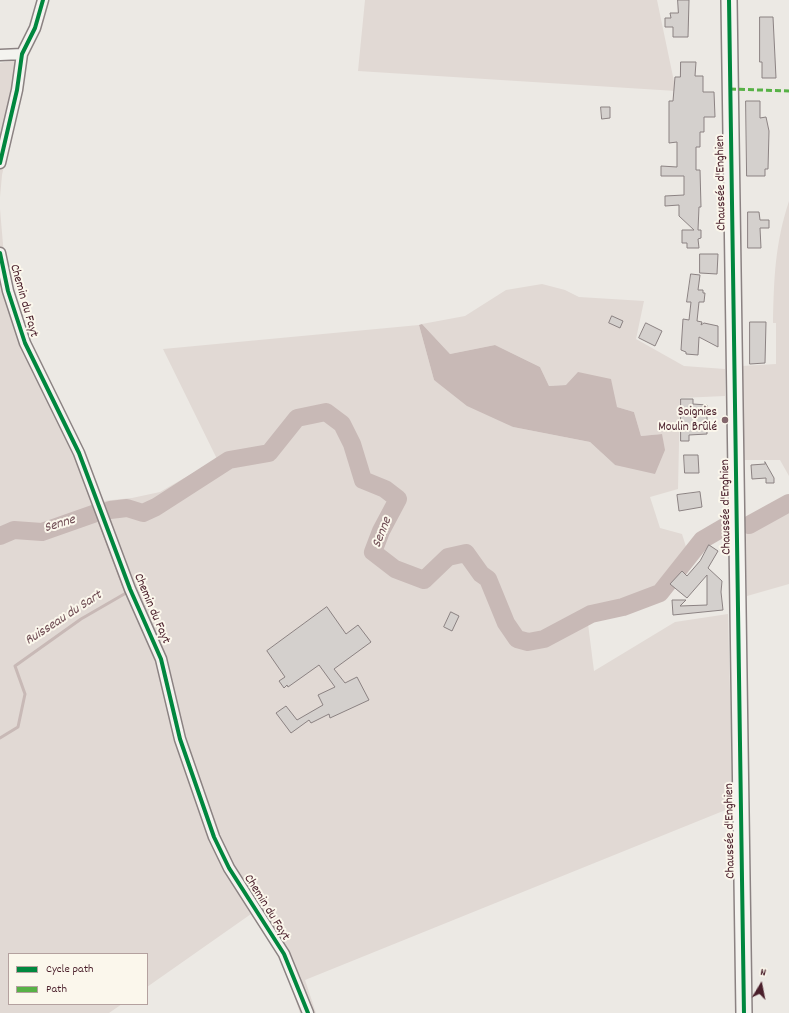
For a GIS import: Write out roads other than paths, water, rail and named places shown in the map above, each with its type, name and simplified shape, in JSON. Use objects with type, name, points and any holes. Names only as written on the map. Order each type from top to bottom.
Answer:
[{"type":"main road","name":"Chaussée d'Enghien","points":[[729,0],[744,1013]]},
{"type":"street","points":[[0,163],[17,90],[22,54],[35,28],[43,0]]},
{"type":"street","points":[[0,55],[22,54]]},
{"type":"street","name":"Chemin du Fayt","points":[[0,253],[8,291],[24,343],[82,460],[130,589],[161,659],[180,739],[214,837],[229,868],[284,954],[308,1013]]},
{"type":"waterway","name":"Senne","points":[[110,510],[127,508],[143,513],[156,507],[229,460],[269,453],[297,418],[326,412],[342,424],[352,444],[363,480],[385,489],[398,499],[381,531],[373,552],[395,569],[424,580],[448,557],[466,553],[481,574],[488,579],[506,623],[517,639],[528,642],[544,639],[591,614],[623,607],[660,593],[702,540],[726,526]]},
{"type":"waterway","name":"Senne","points":[[749,525],[789,503]]},
{"type":"waterway","name":"Ruisseau du Sart","points":[[0,738],[18,727],[25,694],[15,666],[81,619],[126,593],[96,513]]},
{"type":"waterway","name":"Senne","points":[[0,536],[14,530],[42,532],[96,513]]},
{"type":"place","name":"Soignies Moulin Brûlé","points":[[725,420]]}]
